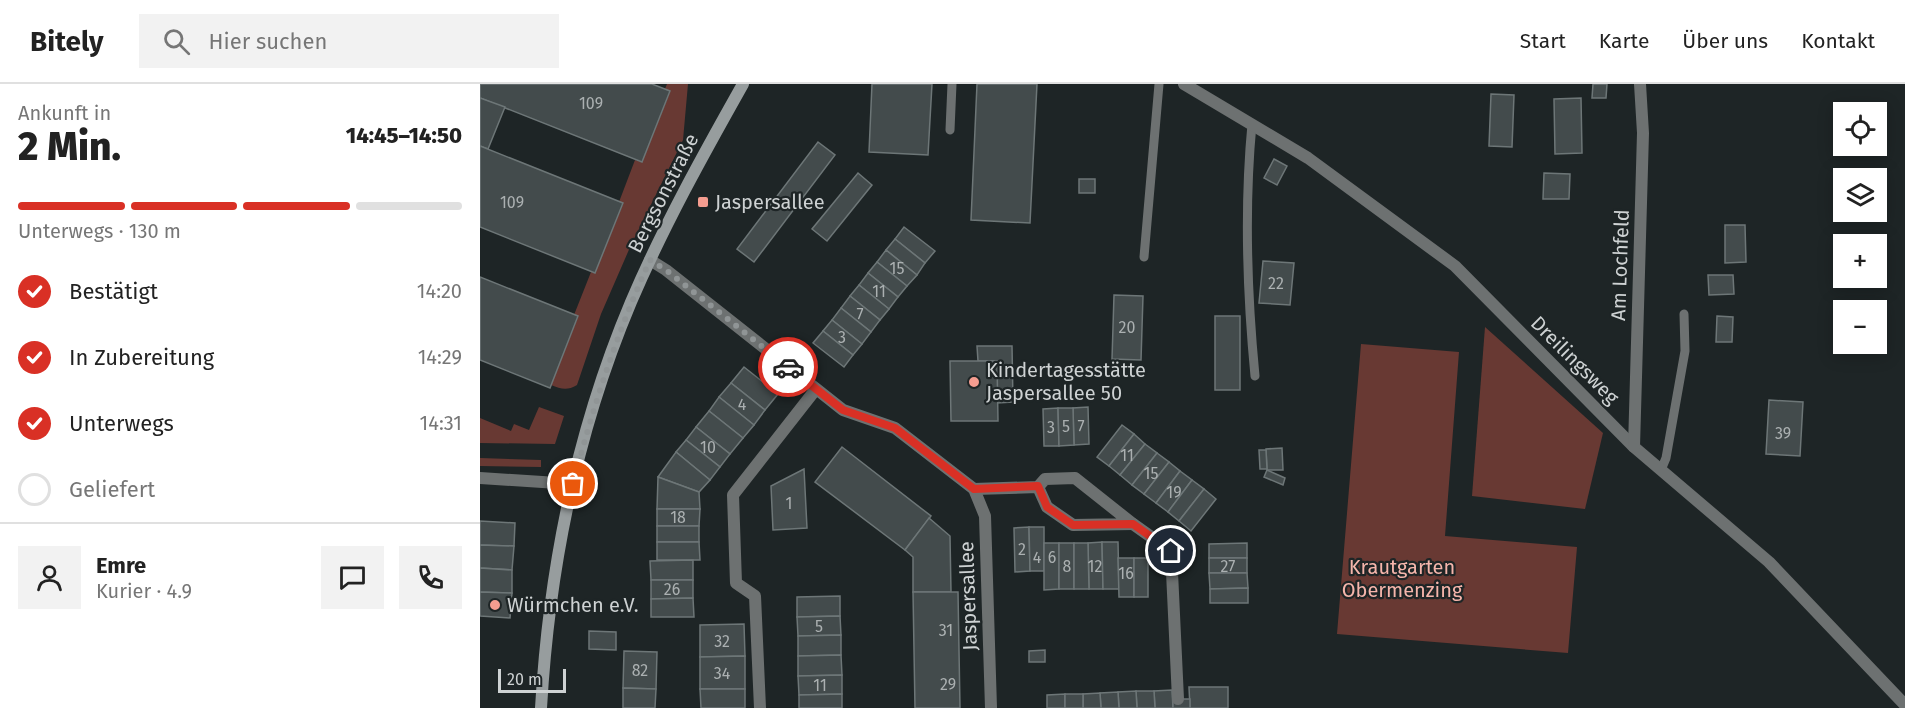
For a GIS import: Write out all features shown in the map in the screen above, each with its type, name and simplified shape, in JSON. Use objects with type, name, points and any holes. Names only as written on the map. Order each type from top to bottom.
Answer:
[{"type":"street","name":"Bergsonstraße","points":[[541,708],[552,595],[573,484],[601,383],[622,324],[650,260],[743,84]]},
{"type":"street","name":"Dreilingsweg","points":[[1184,84],[1308,158],[1455,266],[1634,447],[1769,562],[1905,705]]},
{"type":"street","name":"Am Lochfeld","points":[[1634,447],[1643,133],[1640,84]]},
{"type":"street","points":[[650,260],[666,270],[843,410],[895,428],[974,489],[1038,486],[1045,478],[1075,478],[1171,551],[1178,699]]},
{"type":"street","points":[[759,708],[755,596],[736,583],[733,495],[816,389]]},
{"type":"street","points":[[480,478],[573,484]]},
{"type":"street","points":[[1038,486],[1047,507],[1073,525],[1133,524]]},
{"type":"street","name":"Jaspersallee","points":[[974,489],[985,516],[991,708]]},
{"type":"lane","points":[[950,130],[952,84]]},
{"type":"lane","points":[[1144,257],[1159,84]]},
{"type":"lane","points":[[1252,124],[1249,150],[1248,298],[1256,376]]},
{"type":"lane","points":[[1661,470],[1666,458],[1685,351],[1684,314]]},
{"type":"green space","points":[[667,84],[688,84],[683,140],[631,245],[601,314],[577,385],[567,389],[551,385],[578,317],[574,315],[591,272],[595,273],[623,204],[619,202],[635,160],[642,162],[670,92],[665,89]]},
{"type":"green space","points":[[1485,327],[1603,433],[1585,509],[1472,496]]},
{"type":"green space","name":"Krautgarten Obermenzing","points":[[1361,344],[1459,352],[1445,536],[1577,547],[1568,653],[1337,634]]},
{"type":"green space","points":[[539,407],[564,416],[555,444],[480,443],[480,418],[511,431],[514,424],[529,430]]},
{"type":"green space","points":[[480,458],[541,460],[541,467],[480,466]]},
{"type":"building","points":[[480,84],[652,84],[670,91],[642,162],[480,98]]},
{"type":"building","points":[[872,84],[932,84],[928,155],[869,152]]},
{"type":"building","points":[[977,84],[1037,84],[1030,223],[971,220]]},
{"type":"building","points":[[1593,84],[1607,84],[1606,98],[1592,98]]},
{"type":"building","points":[[1491,94],[1514,95],[1512,147],[1489,146]]},
{"type":"building","points":[[480,98],[505,107],[488,149],[480,146]]},
{"type":"building","points":[[1581,98],[1582,153],[1555,154],[1554,99]]},
{"type":"building","points":[[818,142],[835,155],[754,262],[737,249]]},
{"type":"building","points":[[480,146],[623,203],[595,273],[480,227]]},
{"type":"building","points":[[1274,159],[1287,166],[1277,185],[1264,178]]},
{"type":"building","points":[[858,173],[872,185],[827,241],[812,229]]},
{"type":"building","points":[[1544,173],[1570,174],[1569,199],[1543,199]]},
{"type":"building","points":[[1079,179],[1095,179],[1095,193],[1079,193]]},
{"type":"building","points":[[1725,225],[1745,225],[1746,262],[1725,263]]},
{"type":"building","points":[[904,227],[935,251],[925,263],[895,239]]},
{"type":"building","points":[[895,239],[925,263],[917,275],[886,250]]},
{"type":"building","points":[[886,250],[917,275],[907,286],[877,262]]},
{"type":"building","points":[[1263,261],[1294,263],[1290,305],[1259,303]]},
{"type":"building","points":[[877,262],[907,286],[898,297],[868,273]]},
{"type":"building","points":[[868,273],[898,297],[889,309],[859,285]]},
{"type":"building","points":[[1708,275],[1733,275],[1734,294],[1709,295]]},
{"type":"building","points":[[480,277],[578,316],[550,388],[480,360]]},
{"type":"building","points":[[859,285],[889,309],[880,320],[850,296]]},
{"type":"building","points":[[1114,295],[1143,296],[1141,360],[1112,359]]},
{"type":"building","points":[[850,296],[880,320],[871,332],[841,308]]},
{"type":"building","points":[[841,308],[871,332],[862,344],[832,320]]},
{"type":"building","points":[[1215,316],[1240,316],[1240,390],[1215,390]]},
{"type":"building","points":[[1717,316],[1733,317],[1732,342],[1716,342]]},
{"type":"building","points":[[832,320],[862,344],[853,355],[823,331]]},
{"type":"building","points":[[823,331],[853,355],[844,367],[813,343]]},
{"type":"building","points":[[977,346],[1012,346],[1013,402],[997,403],[997,361],[978,361]]},
{"type":"building","name":"Kindertagesstätte Jaspersallee 50","points":[[950,361],[997,361],[998,421],[951,421]]},
{"type":"building","points":[[744,367],[778,394],[765,410],[731,383]]},
{"type":"building","points":[[731,383],[765,410],[754,425],[719,397]]},
{"type":"building","points":[[719,397],[754,425],[743,438],[709,411]]},
{"type":"building","points":[[1769,400],[1803,402],[1800,456],[1766,454]]},
{"type":"building","points":[[1088,407],[1089,444],[1074,445],[1073,408]]},
{"type":"building","points":[[1058,408],[1059,446],[1044,446],[1043,409]]},
{"type":"building","points":[[1058,408],[1073,408],[1074,445],[1059,446]]},
{"type":"building","points":[[709,411],[743,438],[730,454],[696,427]]},
{"type":"building","points":[[1122,425],[1134,434],[1109,466],[1097,457]]},
{"type":"building","points":[[696,427],[730,454],[720,467],[686,440]]},
{"type":"building","points":[[1134,434],[1145,444],[1120,475],[1109,466]]},
{"type":"building","points":[[686,440],[720,467],[710,480],[676,452]]},
{"type":"building","points":[[1145,444],[1157,453],[1132,485],[1120,475]]},
{"type":"building","points":[[842,447],[931,516],[905,550],[815,482]]},
{"type":"building","points":[[1282,448],[1283,470],[1267,470],[1266,449]]},
{"type":"building","points":[[1259,450],[1266,450],[1267,469],[1260,469]]},
{"type":"building","points":[[676,452],[710,480],[699,492],[658,477]]},
{"type":"building","points":[[1157,453],[1169,462],[1144,494],[1132,485]]},
{"type":"building","points":[[1169,462],[1180,471],[1156,503],[1144,494]]},
{"type":"building","points":[[804,469],[807,528],[773,530],[771,486]]},
{"type":"building","points":[[1267,470],[1285,478],[1283,485],[1264,477]]},
{"type":"building","points":[[1180,471],[1192,480],[1168,512],[1156,503]]},
{"type":"building","points":[[658,477],[699,492],[700,509],[657,509]]},
{"type":"building","points":[[1192,480],[1204,489],[1179,521],[1168,512]]},
{"type":"building","points":[[1204,489],[1216,499],[1191,531],[1179,521]]},
{"type":"building","points":[[657,509],[700,509],[699,526],[657,526]]},
{"type":"building","points":[[929,518],[950,536],[951,592],[913,592],[913,557],[905,550]]},
{"type":"building","points":[[480,521],[515,523],[514,546],[480,545]]},
{"type":"building","points":[[657,526],[699,526],[699,542],[657,542]]},
{"type":"building","points":[[1029,527],[1030,571],[1015,572],[1014,528]]},
{"type":"building","points":[[1029,527],[1044,527],[1044,571],[1030,571]]},
{"type":"building","points":[[657,542],[699,542],[700,560],[657,560]]},
{"type":"building","points":[[1102,542],[1103,589],[1089,589],[1088,543]]},
{"type":"building","points":[[1102,542],[1118,542],[1119,589],[1103,589]]},
{"type":"building","points":[[1044,543],[1059,543],[1059,589],[1044,590]]},
{"type":"building","points":[[1059,543],[1074,543],[1074,589],[1059,589]]},
{"type":"building","points":[[1074,543],[1088,543],[1089,589],[1074,589]]},
{"type":"building","points":[[1247,543],[1247,558],[1209,558],[1209,544]]},
{"type":"building","points":[[480,545],[514,546],[512,570],[480,568]]},
{"type":"building","points":[[1118,558],[1134,558],[1134,597],[1119,597]]},
{"type":"building","points":[[1134,558],[1148,558],[1148,597],[1134,597]]},
{"type":"building","points":[[1209,558],[1247,558],[1247,573],[1209,573]]},
{"type":"building","points":[[693,560],[693,580],[651,580],[650,561]]},
{"type":"building","points":[[480,568],[512,570],[512,593],[480,592]]},
{"type":"building","points":[[1209,573],[1247,573],[1248,588],[1210,589]]},
{"type":"building","points":[[651,580],[693,580],[693,598],[651,599]]},
{"type":"building","points":[[1248,588],[1248,603],[1210,603],[1210,589]]},
{"type":"building","name":"Würmchen e.V.","points":[[480,592],[512,593],[510,618],[480,616]]},
{"type":"building","points":[[913,592],[958,592],[960,708],[915,708]]},
{"type":"building","points":[[840,596],[840,616],[797,617],[797,597]]},
{"type":"building","points":[[693,598],[694,617],[651,617],[651,599]]},
{"type":"building","points":[[840,616],[841,635],[798,636],[797,617]]},
{"type":"building","points":[[744,624],[745,656],[700,657],[700,625]]},
{"type":"building","points":[[589,631],[616,632],[616,650],[589,649]]},
{"type":"building","points":[[841,635],[841,655],[798,656],[798,636]]},
{"type":"building","points":[[1045,650],[1045,662],[1029,662],[1029,651]]},
{"type":"building","points":[[624,651],[657,652],[656,689],[623,688]]},
{"type":"building","points":[[841,655],[842,675],[798,676],[798,656]]},
{"type":"building","points":[[745,656],[745,689],[700,689],[700,657]]},
{"type":"building","points":[[842,675],[842,694],[799,695],[798,676]]},
{"type":"building","points":[[1189,687],[1228,687],[1228,708],[1190,708]]},
{"type":"building","points":[[623,688],[656,689],[655,708],[623,708]]},
{"type":"building","points":[[700,689],[745,689],[745,708],[701,708]]},
{"type":"building","points":[[1172,690],[1173,708],[1155,708],[1154,691]]},
{"type":"building","points":[[1136,691],[1154,691],[1155,708],[1137,708]]},
{"type":"building","points":[[1136,691],[1137,708],[1119,708],[1118,692]]},
{"type":"building","points":[[1118,692],[1119,708],[1101,708],[1100,693]]},
{"type":"building","points":[[1100,693],[1101,708],[1083,708],[1083,694]]},
{"type":"building","points":[[842,694],[842,708],[799,708],[799,695]]},
{"type":"building","points":[[1065,694],[1065,708],[1047,708],[1047,695]]},
{"type":"building","points":[[1065,694],[1083,694],[1083,708],[1065,708]]},
{"type":"building","points":[[1173,699],[1190,699],[1190,708],[1173,708]]},
{"type":"way so far","points":[[573,484],[601,383],[650,260],[666,270],[788,367]]},
{"type":"place","name":"Jaspersallee","points":[[703,202]]},
{"type":"place","name":"Kindertagesstätte Jaspersallee 50","points":[[974,382]]},
{"type":"place","name":"Würmchen e.V.","points":[[495,605]]},
{"type":"route","points":[[788,367],[843,410],[895,428],[974,489],[1038,486],[1047,507],[1073,525],[1133,524],[1171,551]]}]
